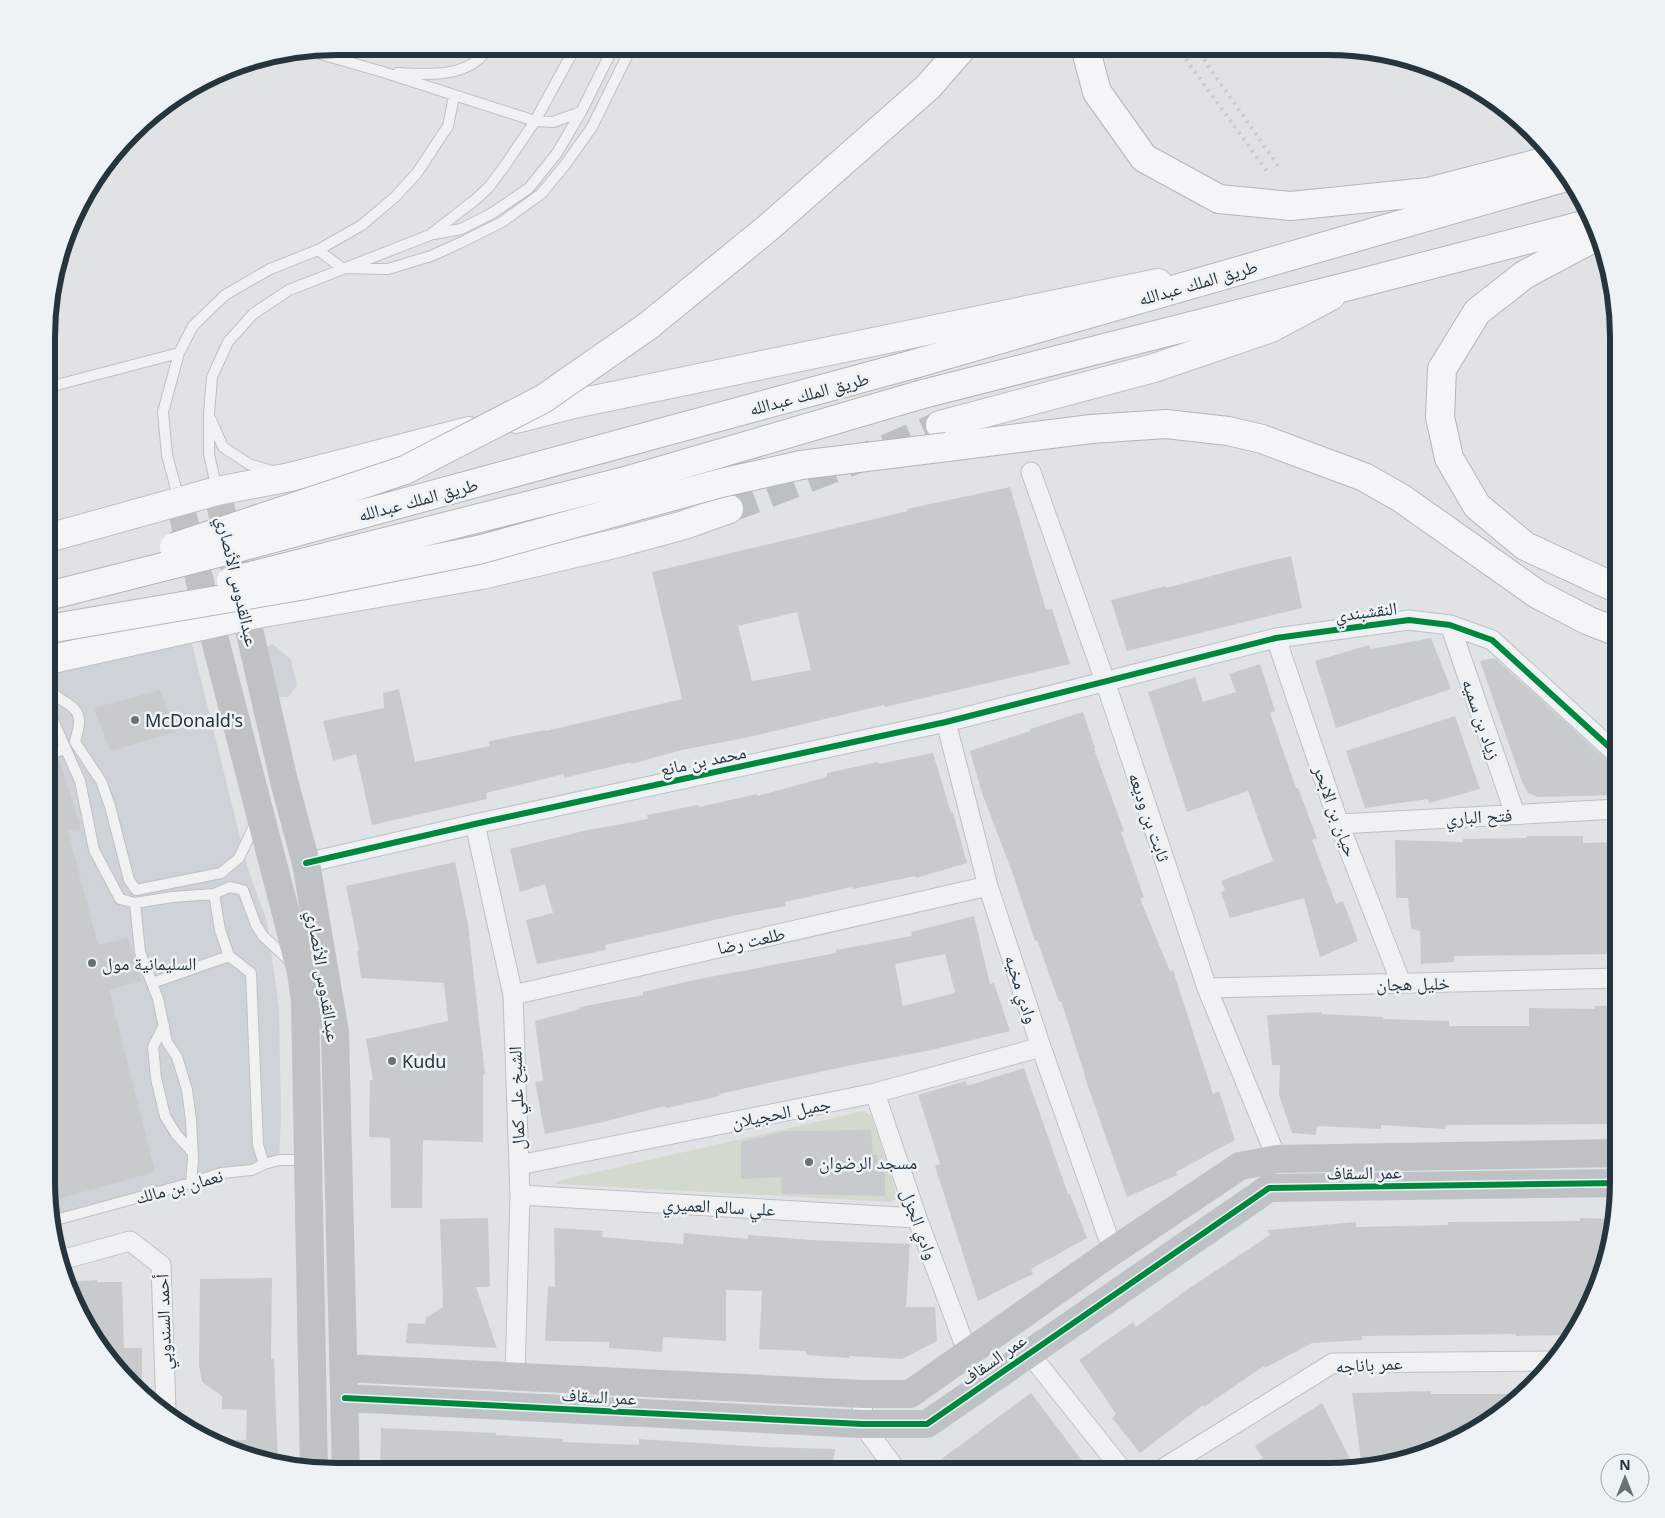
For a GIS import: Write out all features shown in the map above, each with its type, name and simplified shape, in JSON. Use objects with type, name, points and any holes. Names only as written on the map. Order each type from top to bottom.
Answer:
[{"type":"main road","points":[[55,587],[405,470],[543,399],[648,326],[770,227],[920,94],[956,55]]},
{"type":"main road","points":[[1087,55],[1097,92],[1144,158],[1219,199],[1291,206],[1428,192],[1539,163],[1550,163]]},
{"type":"main road","name":"طريق الملك عبدالله","points":[[55,594],[246,546],[914,364],[1561,177]]},
{"type":"main road","points":[[55,626],[629,480],[924,394],[1587,224]]},
{"type":"main road","points":[[1592,239],[1524,275],[1477,312],[1442,369],[1440,417],[1449,458],[1477,506],[1525,546],[1610,584]]},
{"type":"main road","points":[[55,536],[217,491],[290,477],[574,404],[1289,255]]},
{"type":"main road","points":[[55,627],[300,586],[478,550],[721,483],[943,436],[1271,328],[1349,286]]},
{"type":"main road","points":[[943,436],[1166,424],[1228,431],[1262,439],[1364,477],[1401,498],[1537,594],[1588,621],[1610,629]]},
{"type":"main road","points":[[55,658],[210,623],[482,575],[618,543],[684,525],[728,509]]},
{"type":"street","name":"ثابت بن وديعه","points":[[1031,472],[1105,681],[1207,988],[1277,1159]]},
{"type":"street","name":"عبدالقدوس الأنصاري","points":[[217,491],[284,781],[306,863],[335,1032],[346,1463]]},
{"type":"street","name":"عبدالقدوس الأنصاري","points":[[179,502],[301,972],[304,1002],[314,1462]]},
{"type":"street","name":"النقشبندي","points":[[1105,681],[1276,638],[1409,620],[1450,625],[1492,640],[1610,749]]},
{"type":"street","name":"زياد بن سميه","points":[[1450,625],[1514,814]]},
{"type":"street","name":"حيان بن الابحر","points":[[1276,638],[1339,824],[1401,983]]},
{"type":"street","name":"محمد بن مانع","points":[[306,863],[475,824],[946,722],[1105,681]]},
{"type":"street","name":"وادي مخيه","points":[[946,722],[988,886],[1041,1047],[1113,1251]]},
{"type":"street","name":"فتح الباري","points":[[1339,824],[1610,809]]},
{"type":"street","name":"الشيخ علي كمال","points":[[475,824],[513,994],[520,1195],[515,1376]]},
{"type":"street","name":"طلعت رضا","points":[[513,994],[988,886]]},
{"type":"street","name":"خليل هجان","points":[[1207,988],[1610,978]]},
{"type":"street","name":"جميل الحجيلان","points":[[518,1165],[875,1093],[1041,1047]]},
{"type":"street","name":"وادي الجزل","points":[[875,1093],[968,1354]]},
{"type":"street","name":"عمر السقاف","points":[[344,1368],[863,1394],[910,1394],[1113,1251],[1240,1166],[1277,1159],[1610,1153]]},
{"type":"street","name":"عمر السقاف","points":[[345,1398],[862,1424],[927,1424],[1268,1188],[1610,1183]]},
{"type":"street","name":"علي سالم العميري","points":[[520,1195],[918,1218]]},
{"type":"street","name":"أحمد السندوبي","points":[[66,1259],[130,1241],[161,1265],[166,1406]]},
{"type":"street","points":[[1029,1352],[1117,1463]]},
{"type":"street","name":"عمر باناجه","points":[[1171,1463],[1333,1363],[1545,1361]]},
{"type":"street","points":[[863,1394],[862,1424],[891,1463]]},
{"type":"lane","points":[[383,72],[421,75],[451,72],[470,66],[484,55]]},
{"type":"lane","points":[[430,235],[489,187],[535,121],[571,55]]},
{"type":"lane","points":[[217,491],[209,454],[209,414],[212,377],[228,342],[253,314],[289,290],[342,268],[430,235],[461,229],[491,214],[529,188],[557,152],[581,112],[610,55]]},
{"type":"lane","points":[[318,250],[342,268],[388,269],[431,256],[502,222],[541,194],[565,165],[592,127],[628,55]]},
{"type":"lane","points":[[326,56],[535,121],[553,122],[581,112]]},
{"type":"lane","points":[[179,502],[167,455],[163,412],[179,353],[193,326],[225,295],[270,269],[318,250],[362,225],[395,197],[417,173],[448,126],[454,96]]},
{"type":"lane","points":[[55,385],[179,353]]},
{"type":"lane","points":[[209,414],[223,447],[248,464],[290,477]]},
{"type":"lane","points":[[55,696],[72,705],[77,712],[80,723],[75,742],[101,781],[110,806],[129,880],[136,890],[221,874],[239,858],[259,814]]},
{"type":"lane","points":[[55,725],[80,781],[94,850],[120,899],[135,903],[172,897],[214,894],[230,887],[243,890],[256,925],[263,936],[301,972]]},
{"type":"lane","points":[[55,752],[66,749]]},
{"type":"lane","points":[[214,894],[220,930],[229,956],[251,973],[258,1144],[264,1164]]},
{"type":"lane","points":[[135,903],[140,952],[158,999],[167,1042],[177,1057],[186,1090],[191,1120],[191,1183]]},
{"type":"lane","points":[[152,983],[229,956]]},
{"type":"lane","points":[[164,1025],[153,1047],[158,1087],[165,1116],[176,1134],[192,1153]]},
{"type":"lane","name":"نعمان بن مالك","points":[[57,1220],[221,1173],[252,1170],[279,1160],[302,1160],[307,1158]]},
{"type":"shaded area","points":[[185,638],[192,644],[248,869],[267,922],[279,1008],[281,1117],[279,1160],[58,1224],[55,1181],[55,670]]},
{"type":"shaded area","points":[[273,644],[291,660],[297,686],[288,697],[278,697],[264,649]]},
{"type":"shaded area","points":[[864,1111],[871,1116],[893,1180],[897,1198],[891,1202],[555,1184],[561,1180]]},
{"type":"building","points":[[1010,487],[1046,610],[1052,609],[1070,664],[885,707],[884,705],[749,737],[682,750],[631,764],[631,762],[564,778],[564,774],[486,793],[487,799],[372,825],[356,754],[333,761],[323,721],[384,708],[383,693],[399,689],[415,762],[490,746],[489,741],[546,731],[682,699],[652,572],[908,511],[907,509]],"holes":[[[797,612],[811,670],[752,681],[738,626]]]},
{"type":"building","points":[[1291,556],[1302,608],[1127,651],[1111,600]]},
{"type":"building","points":[[1431,638],[1451,689],[1336,728],[1315,661],[1369,645],[1371,649]]},
{"type":"building","points":[[1495,658],[1610,763],[1610,795],[1538,797],[1528,793],[1522,782],[1480,661]]},
{"type":"building","points":[[1260,664],[1275,711],[1270,713],[1296,788],[1298,788],[1317,838],[1312,840],[1336,904],[1343,901],[1358,941],[1320,957],[1304,898],[1230,918],[1221,893],[1225,890],[1221,881],[1273,861],[1248,791],[1187,812],[1148,692],[1195,677],[1203,702],[1236,692],[1229,674]]},
{"type":"building","name":"McDonald's","points":[[160,690],[176,732],[110,751],[94,708]]},
{"type":"building","points":[[1083,712],[1094,749],[1124,831],[1121,832],[1144,897],[1140,899],[1170,971],[1173,970],[1213,1094],[1219,1091],[1235,1140],[1176,1172],[1177,1175],[1127,1197],[1084,1075],[1061,1001],[1059,1002],[1037,940],[1035,941],[1014,877],[982,793],[970,751]]},
{"type":"building","points":[[1455,716],[1480,789],[1429,803],[1428,799],[1365,808],[1346,751]]},
{"type":"building","points":[[933,753],[951,813],[953,812],[967,863],[916,878],[915,876],[853,889],[852,887],[785,902],[786,906],[732,916],[605,945],[606,950],[537,964],[526,920],[553,913],[545,884],[520,892],[510,849],[583,831],[648,819],[647,815],[698,805],[699,807],[757,794],[757,796],[827,777],[827,773]]},
{"type":"building","name":"السليمانية مول","points":[[59,758],[81,829],[68,831],[98,945],[128,938],[142,981],[109,990],[155,1172],[56,1200],[55,1181],[55,759]]},
{"type":"building","points":[[1527,836],[1583,836],[1583,843],[1610,842],[1610,954],[1454,956],[1454,962],[1421,964],[1420,931],[1411,929],[1408,898],[1396,898],[1395,840],[1463,842],[1463,839],[1527,838]]},
{"type":"building","points":[[455,862],[468,924],[485,1074],[483,1074],[483,1142],[423,1140],[422,1208],[391,1208],[390,1138],[369,1137],[370,1080],[373,1080],[366,1039],[448,1021],[444,983],[361,978],[357,951],[359,950],[346,886]]},
{"type":"building","points":[[974,916],[990,984],[994,983],[1010,1031],[927,1051],[847,1066],[545,1134],[535,1082],[543,1081],[535,1021],[580,1009],[580,1007],[643,995],[643,992],[694,980],[836,953],[836,950],[912,936],[911,932]],"holes":[[[945,954],[955,993],[903,1006],[895,964]]]},
{"type":"building","points":[[1595,1006],[1610,1006],[1610,1124],[1446,1125],[1445,1129],[1381,1125],[1381,1129],[1317,1126],[1316,1135],[1292,1133],[1279,1095],[1280,1065],[1272,1065],[1267,1015],[1322,1012],[1321,1014],[1383,1017],[1383,1019],[1449,1021],[1449,1026],[1529,1026],[1529,1008],[1595,1009]]},
{"type":"building","points":[[1024,1068],[1068,1194],[1070,1194],[1087,1238],[1031,1269],[1033,1274],[978,1301],[935,1166],[940,1164],[918,1095],[966,1081],[967,1086]]},
{"type":"building","name":"مسجد الرضوان","points":[[871,1130],[873,1155],[877,1155],[878,1168],[885,1170],[885,1196],[782,1194],[781,1177],[741,1179],[741,1142],[785,1131]]},
{"type":"building","points":[[488,1218],[490,1287],[476,1287],[497,1348],[406,1343],[408,1323],[425,1324],[426,1318],[443,1307],[440,1219]]},
{"type":"building","points":[[1580,1218],[1608,1219],[1605,1236],[1589,1289],[1565,1335],[1362,1336],[1362,1340],[1312,1343],[1265,1368],[1264,1366],[1204,1407],[1203,1405],[1140,1453],[1112,1418],[1116,1414],[1079,1360],[1133,1322],[1136,1327],[1188,1289],[1270,1235],[1267,1230],[1356,1222],[1356,1227],[1448,1225],[1448,1222],[1580,1221]]},
{"type":"building","points":[[554,1228],[603,1231],[602,1237],[683,1244],[684,1233],[748,1239],[748,1235],[910,1244],[906,1307],[935,1307],[937,1341],[902,1359],[806,1355],[806,1351],[759,1349],[762,1291],[726,1290],[726,1341],[663,1337],[662,1352],[609,1348],[609,1342],[545,1341],[548,1286],[555,1287]]},
{"type":"building","points":[[272,1278],[271,1359],[274,1359],[278,1457],[223,1439],[246,1440],[247,1410],[222,1409],[222,1396],[202,1382],[199,1365],[200,1279]]},
{"type":"building","points":[[97,1280],[97,1282],[122,1282],[124,1348],[142,1348],[142,1385],[102,1338],[84,1306],[73,1282]]},
{"type":"building","points":[[1431,1391],[1431,1394],[1513,1394],[1485,1416],[1436,1442],[1383,1458],[1361,1461],[1352,1393]]},
{"type":"building","points":[[1031,1393],[1084,1463],[936,1463]]},
{"type":"building","points":[[1322,1403],[1351,1462],[1253,1463],[1263,1458],[1255,1446]]},
{"type":"building","points":[[381,1428],[496,1433],[496,1435],[563,1439],[563,1442],[639,1445],[639,1439],[762,1447],[835,1449],[833,1463],[380,1463]]},
{"type":"tunnel","points":[[729,509],[887,448],[940,425]]},
{"type":"railway","points":[[1183,55],[1269,174]]},
{"type":"railway","points":[[1201,55],[1279,167]]},
{"type":"cycle path","points":[[306,863],[475,824],[946,722],[1276,638],[1409,620],[1450,625],[1492,640],[1610,748]]},
{"type":"cycle path","points":[[345,1398],[862,1424],[927,1424],[1269,1188],[1610,1183]]},
{"type":"place","name":"McDonald's","points":[[135,720]]},
{"type":"place","name":"السليمانية مول","points":[[92,963]]},
{"type":"place","name":"Kudu","points":[[392,1061]]},
{"type":"place","name":"مسجد الرضوان","points":[[809,1162]]}]
